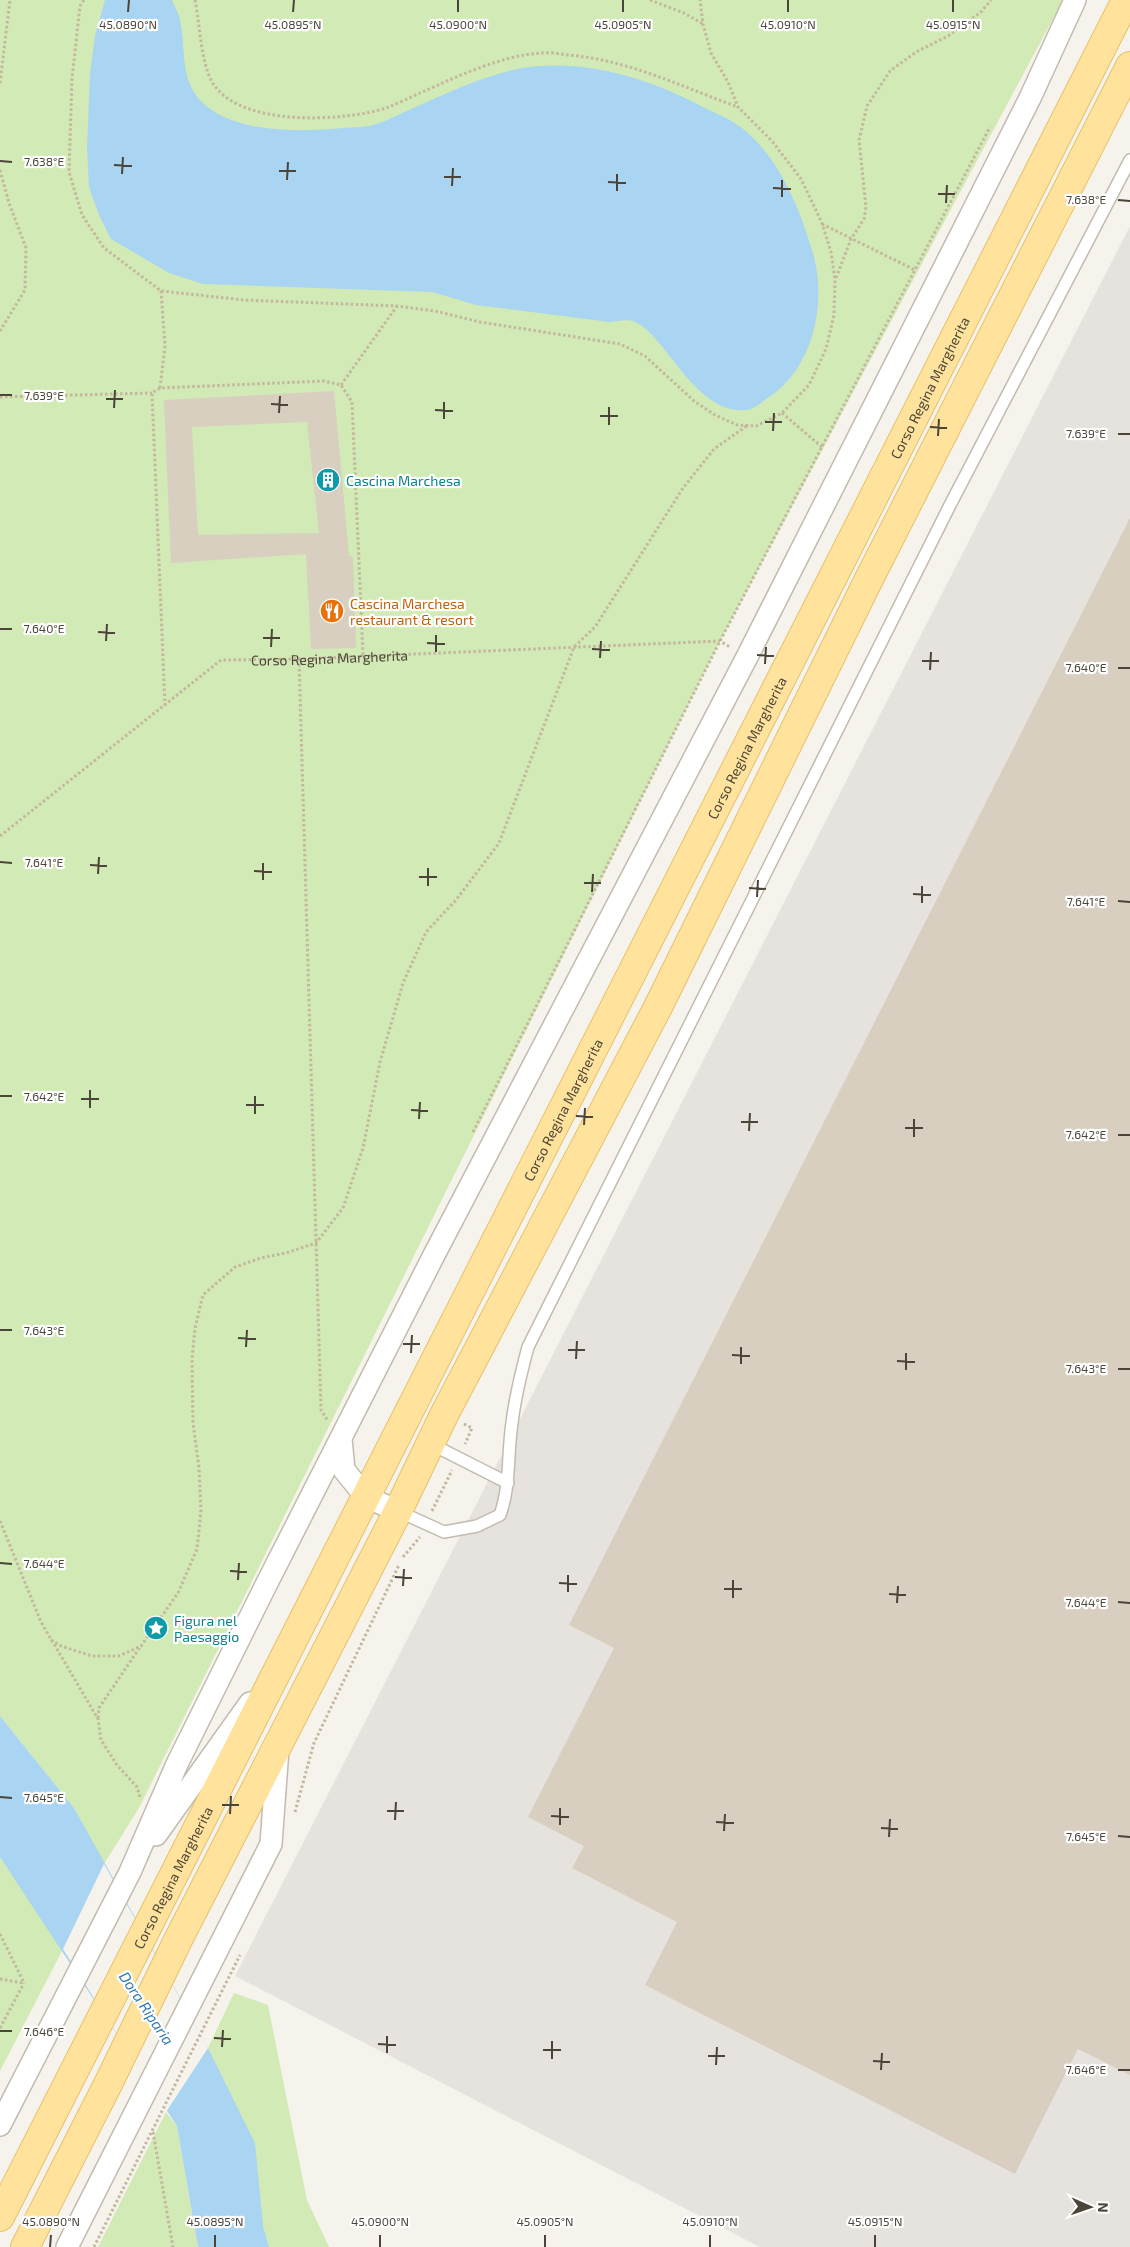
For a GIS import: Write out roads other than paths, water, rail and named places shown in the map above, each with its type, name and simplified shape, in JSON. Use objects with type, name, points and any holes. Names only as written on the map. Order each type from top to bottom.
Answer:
[{"type":"main road","name":"Corso Regina Margherita","points":[[0,2216],[1126,0]]},
{"type":"main road","points":[[25,2247],[109,2082],[179,1938],[398,1511],[430,1444],[658,1007],[868,581],[1130,66]]},
{"type":"street","name":"Corso Regina Margherita","points":[[0,2125],[130,1872],[330,1428],[434,1255],[747,657],[1030,98],[1074,0]]},
{"type":"street","points":[[330,1428],[344,1470],[366,1496],[398,1511]]},
{"type":"street","name":"Corso Regina Margherita","points":[[130,1872],[292,1644]]},
{"type":"street","points":[[67,2247],[271,1844],[278,1746]]},
{"type":"lane","points":[[398,1511],[444,1532],[477,1526],[500,1515],[508,1484],[511,1425],[517,1387],[528,1347],[949,507],[1130,160]]},
{"type":"lane","points":[[430,1444],[508,1484]]},
{"type":"water","points":[[105,0],[172,0],[179,16],[184,61],[189,82],[194,92],[214,112],[230,120],[249,125],[288,130],[369,126],[490,76],[523,68],[560,65],[600,70],[639,80],[677,94],[737,124],[767,153],[777,168],[794,200],[812,250],[817,270],[817,312],[813,333],[806,353],[796,371],[764,401],[746,410],[732,409],[719,405],[697,388],[651,334],[633,321],[610,322],[476,305],[432,292],[203,284],[169,273],[111,239],[99,215],[89,187],[87,148],[90,74],[95,36]]},
{"type":"water","name":"Dora Riparia","points":[[0,1716],[74,1808],[208,2048],[255,2143],[263,2226],[269,2247],[198,2247],[177,2126],[0,1857]]},
{"type":"place","name":"Cascina Marchesa","points":[[328,480]]},
{"type":"place","name":"Cascina Marchesa restaurant & resort","points":[[332,611]]},
{"type":"place","name":"Figura nel Paesaggio","points":[[156,1628]]}]
